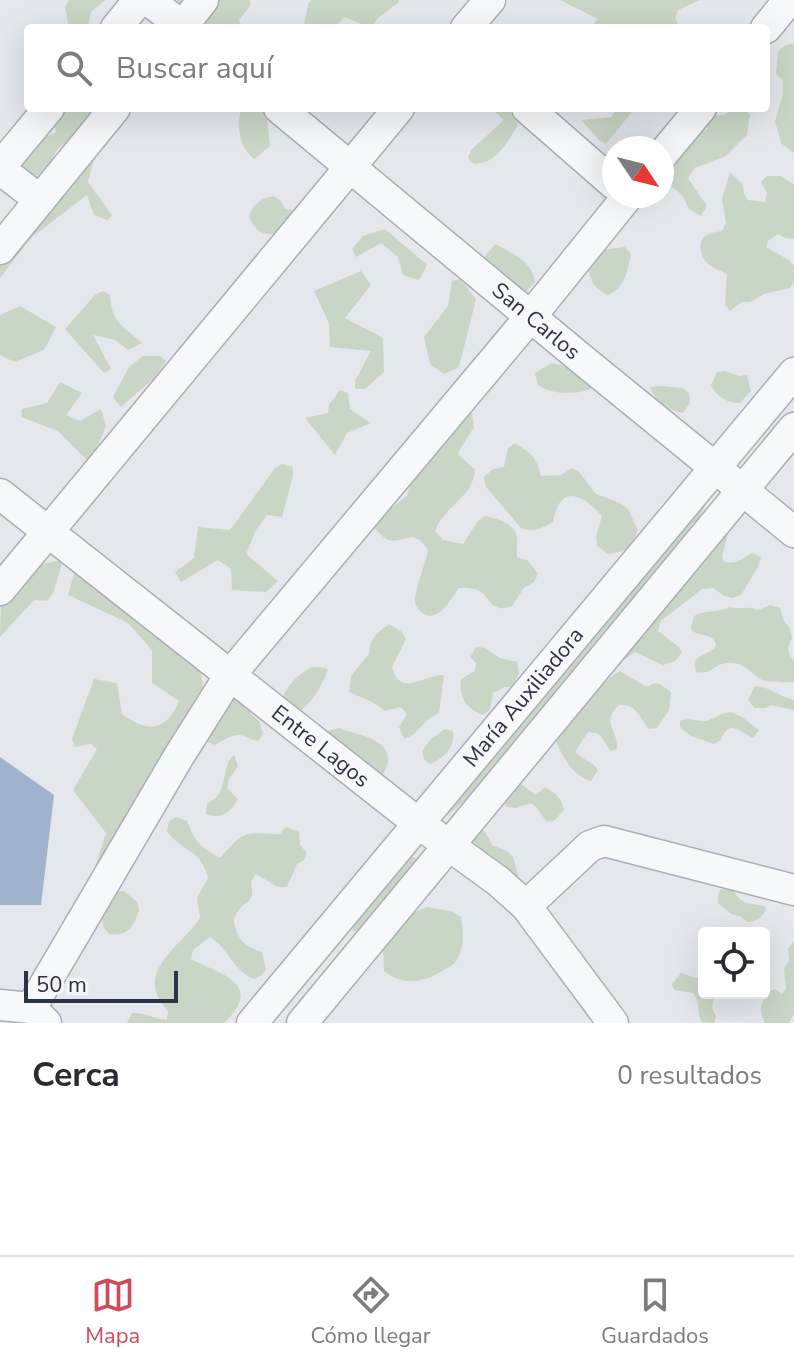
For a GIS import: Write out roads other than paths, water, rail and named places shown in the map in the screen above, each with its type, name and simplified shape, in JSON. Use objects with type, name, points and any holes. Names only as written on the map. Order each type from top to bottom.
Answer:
[{"type":"street","points":[[119,24],[139,0]]},
{"type":"street","points":[[148,0],[178,24]]},
{"type":"street","points":[[184,24],[203,0]]},
{"type":"street","points":[[469,24],[490,0]]},
{"type":"street","points":[[769,24],[789,0]]},
{"type":"street","points":[[40,200],[0,168],[46,112]]},
{"type":"street","points":[[0,249],[112,112]]},
{"type":"street","name":"San Carlos","points":[[284,112],[794,532]]},
{"type":"street","points":[[0,590],[396,112]]},
{"type":"street","points":[[532,112],[602,174]]},
{"type":"street","points":[[674,141],[698,112]]},
{"type":"street","points":[[0,1005],[39,1015],[179,756],[230,675],[618,208]]},
{"type":"street","name":"María Auxiliadora","points":[[252,1023],[794,373]]},
{"type":"street","name":"María Auxiliadora","points":[[303,1023],[794,428]]},
{"type":"street","name":"Entre Lagos","points":[[0,494],[418,823],[498,881],[526,906],[613,1023]]},
{"type":"street","points":[[526,906],[590,846],[604,841],[794,890]]},
{"type":"street","points":[[275,995],[303,1023]]},
{"type":"water","points":[[0,757],[54,795],[41,905],[0,905]]}]
